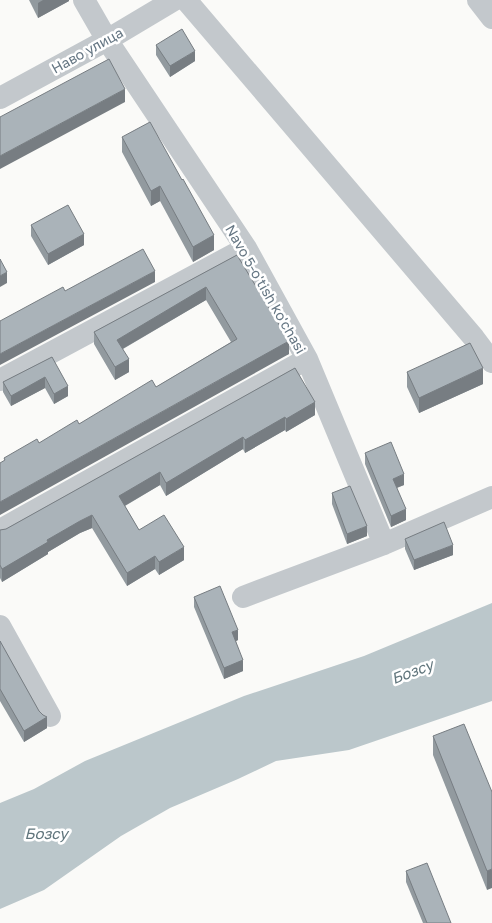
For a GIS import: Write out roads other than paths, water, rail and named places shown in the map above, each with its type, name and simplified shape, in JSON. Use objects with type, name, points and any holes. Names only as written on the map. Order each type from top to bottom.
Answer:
[{"type":"street","name":"Navo 5-o'tish ko'chasi","points":[[84,0],[107,40],[246,248],[307,359],[384,544]]},
{"type":"street","name":"Наво улица","points":[[0,98],[107,40],[174,0]]},
{"type":"street","points":[[186,0],[474,338],[492,362]]},
{"type":"street","points":[[478,0],[492,18]]},
{"type":"street","points":[[0,380],[246,248]]},
{"type":"street","points":[[0,530],[307,359]]},
{"type":"street","points":[[243,597],[384,544],[492,497]]},
{"type":"street","points":[[0,626],[50,716]]},
{"type":"water","name":"Бозсу","points":[[492,603],[492,701],[349,750],[276,761],[170,808],[121,836],[44,890],[0,909],[0,803],[34,789],[85,761],[244,696],[364,656]]}]
